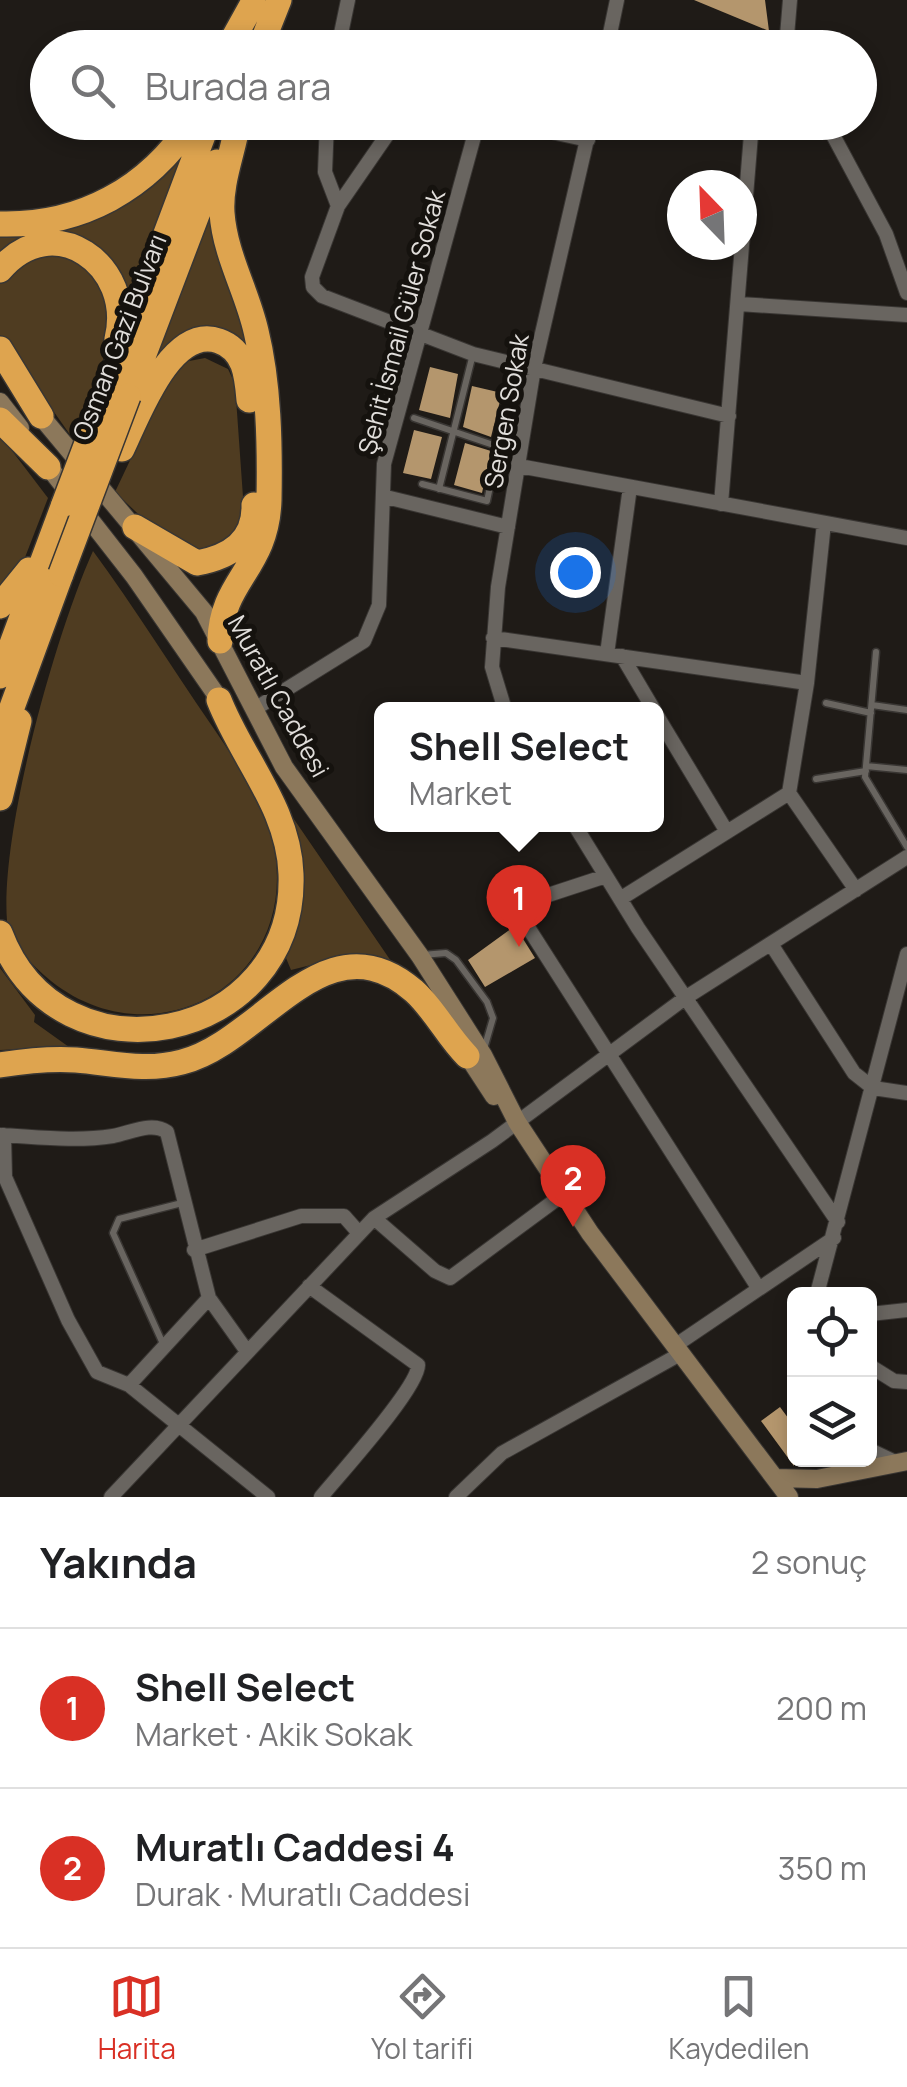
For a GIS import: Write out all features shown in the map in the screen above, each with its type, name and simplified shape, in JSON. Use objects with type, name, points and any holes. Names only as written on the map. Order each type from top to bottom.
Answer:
[{"type":"highway","points":[[241,30],[262,1]]},
{"type":"highway","points":[[246,30],[262,1]]},
{"type":"highway","points":[[261,30],[262,1]]},
{"type":"highway","points":[[0,224],[49,221],[109,201],[165,160],[179,140]]},
{"type":"highway","name":"Osman Gazi Bulvarı","points":[[62,574],[202,140]]},
{"type":"highway","name":"Osman Gazi Bulvarı","points":[[64,504],[117,394],[227,140]]},
{"type":"highway","points":[[220,641],[225,604],[255,562],[266,537],[268,499],[259,344],[222,214],[232,140]]},
{"type":"highway","points":[[0,270],[21,251],[56,244],[90,255],[106,271],[116,289],[121,322],[117,394]]},
{"type":"highway","points":[[0,740],[62,574],[87,533],[122,449],[166,364],[188,343],[217,340],[240,356],[247,374],[254,513],[245,540],[225,556],[197,563],[135,528]]},
{"type":"highway","points":[[0,348],[41,416]]},
{"type":"highway","points":[[0,420],[48,467]]},
{"type":"highway","points":[[0,606],[32,566],[64,504]]},
{"type":"highway","points":[[0,676],[64,504]]},
{"type":"highway","points":[[0,798],[36,646]]},
{"type":"highway","points":[[0,933],[15,964],[40,994],[70,1014],[104,1026],[130,1030],[186,1024],[218,1010],[255,979],[283,934],[291,877],[289,848],[271,799],[219,700]]},
{"type":"highway","points":[[0,1065],[76,1060],[133,1068],[179,1063],[236,1039],[300,983],[346,968],[388,974],[410,988],[475,1055]]},
{"type":"main road","name":"Muratlı Caddesi","points":[[0,366],[204,612],[252,710],[298,789],[420,956],[506,1115],[518,1122],[565,1193],[789,1497]]},
{"type":"main road","name":"Muratlı Caddesi","points":[[0,402],[134,576],[219,700],[347,868],[475,1055]]},
{"type":"main road","points":[[775,1478],[818,1479],[900,1461]]},
{"type":"main road","points":[[806,1497],[818,1479]]},
{"type":"street","points":[[342,30],[348,0]]},
{"type":"street","points":[[611,30],[618,0]]},
{"type":"street","points":[[788,30],[790,0]]},
{"type":"street","points":[[326,140],[325,172],[338,206]]},
{"type":"street","points":[[384,140],[338,206],[312,287],[322,296],[473,354],[691,410],[729,416]]},
{"type":"street","name":"Şehit İsmail Güler Sokak","points":[[252,710],[364,640],[379,605],[386,498],[384,464],[473,140]]},
{"type":"street","name":"Sergen Sokak","points":[[503,702],[492,667],[508,527],[534,368],[588,140]]},
{"type":"street","points":[[720,504],[751,140]]},
{"type":"street","points":[[836,140],[886,234],[907,293]]},
{"type":"street","points":[[738,304],[907,315]]},
{"type":"street","points":[[520,460],[630,487],[907,538]]},
{"type":"street","points":[[630,487],[615,655],[648,702]]},
{"type":"street","points":[[386,498],[508,527]]},
{"type":"street","points":[[824,523],[808,683],[789,794],[856,890]]},
{"type":"street","points":[[493,638],[808,683]]},
{"type":"street","points":[[664,727],[727,832]]},
{"type":"street","points":[[620,899],[789,794]]},
{"type":"street","points":[[579,832],[838,1222]]},
{"type":"street","points":[[111,1497],[374,1218],[518,1122],[686,998],[907,858]]},
{"type":"street","points":[[606,876],[536,898],[521,908],[524,921],[565,978],[608,1054],[757,1286]]},
{"type":"street","points":[[771,944],[854,1072],[873,1088],[907,1094]]},
{"type":"street","points":[[819,1287],[907,954]]},
{"type":"street","points":[[246,1350],[208,1298],[167,1132],[153,1127],[112,1136],[49,1140],[2,1135],[5,1176],[68,1320],[97,1372],[129,1385],[268,1497]]},
{"type":"street","points":[[374,1218],[435,1271],[450,1278],[565,1193]]},
{"type":"street","points":[[194,1250],[301,1216],[344,1216],[359,1233]]},
{"type":"street","points":[[456,1497],[502,1453],[679,1349],[757,1286],[834,1238]]},
{"type":"street","points":[[309,1286],[418,1365],[418,1373],[393,1409],[321,1497]]},
{"type":"street","points":[[129,1385],[208,1298]]},
{"type":"street","points":[[877,1313],[907,1310]]},
{"type":"street","points":[[877,1370],[894,1381],[907,1382]]},
{"type":"lane","points":[[439,488],[473,354]]},
{"type":"lane","points":[[422,484],[487,501],[508,402]]},
{"type":"lane","points":[[414,418],[498,447],[520,460]]},
{"type":"lane","points":[[876,652],[866,768],[904,830],[907,847]]},
{"type":"lane","points":[[826,703],[907,710]]},
{"type":"lane","points":[[816,779],[866,768],[907,770]]},
{"type":"lane","points":[[420,956],[446,953],[487,1002],[493,1018],[475,1055]]},
{"type":"lane","points":[[164,1346],[113,1232],[119,1219],[184,1202]]},
{"type":"shaded area","points":[[187,154],[131,299],[126,299],[96,253],[0,257],[0,234],[17,234]]},
{"type":"shaded area","points":[[212,213],[257,360],[203,327],[177,339],[152,367]]},
{"type":"shaded area","points":[[32,254],[74,254],[108,290],[110,341],[73,439],[0,335],[0,279]]},
{"type":"shaded area","points":[[205,358],[228,369],[235,384],[244,511],[239,530],[204,556],[154,529],[115,492],[172,372],[184,362]]},
{"type":"shaded area","points":[[0,435],[48,498],[17,578],[0,597]]},
{"type":"shaded area","points":[[93,551],[242,773],[260,807],[276,860],[274,906],[261,945],[237,976],[206,999],[169,1012],[130,1014],[90,1004],[36,968],[19,947],[7,921],[12,838],[33,734],[63,632]]},
{"type":"shaded area","points":[[287,809],[393,964],[339,958],[291,970],[286,958],[280,955]]},
{"type":"shaded area","points":[[0,968],[35,1015],[34,1022],[69,1047],[0,1050]]},
{"type":"building","points":[[694,0],[765,0],[767,30]]},
{"type":"building","points":[[430,367],[458,374],[450,418],[419,410]]},
{"type":"building","points":[[472,386],[502,393],[491,437],[463,427]]},
{"type":"building","points":[[414,430],[442,437],[431,479],[403,473]]},
{"type":"building","points":[[465,443],[491,451],[482,493],[454,485]]},
{"type":"building","points":[[515,926],[535,958],[485,987],[468,960]]},
{"type":"building","points":[[780,1407],[787,1416],[787,1456],[761,1421]]},
{"type":"place","name":"Shell Select","points":[[519,947]]},
{"type":"place","name":"Muratlı Caddesi 4","points":[[573,1227]]}]
